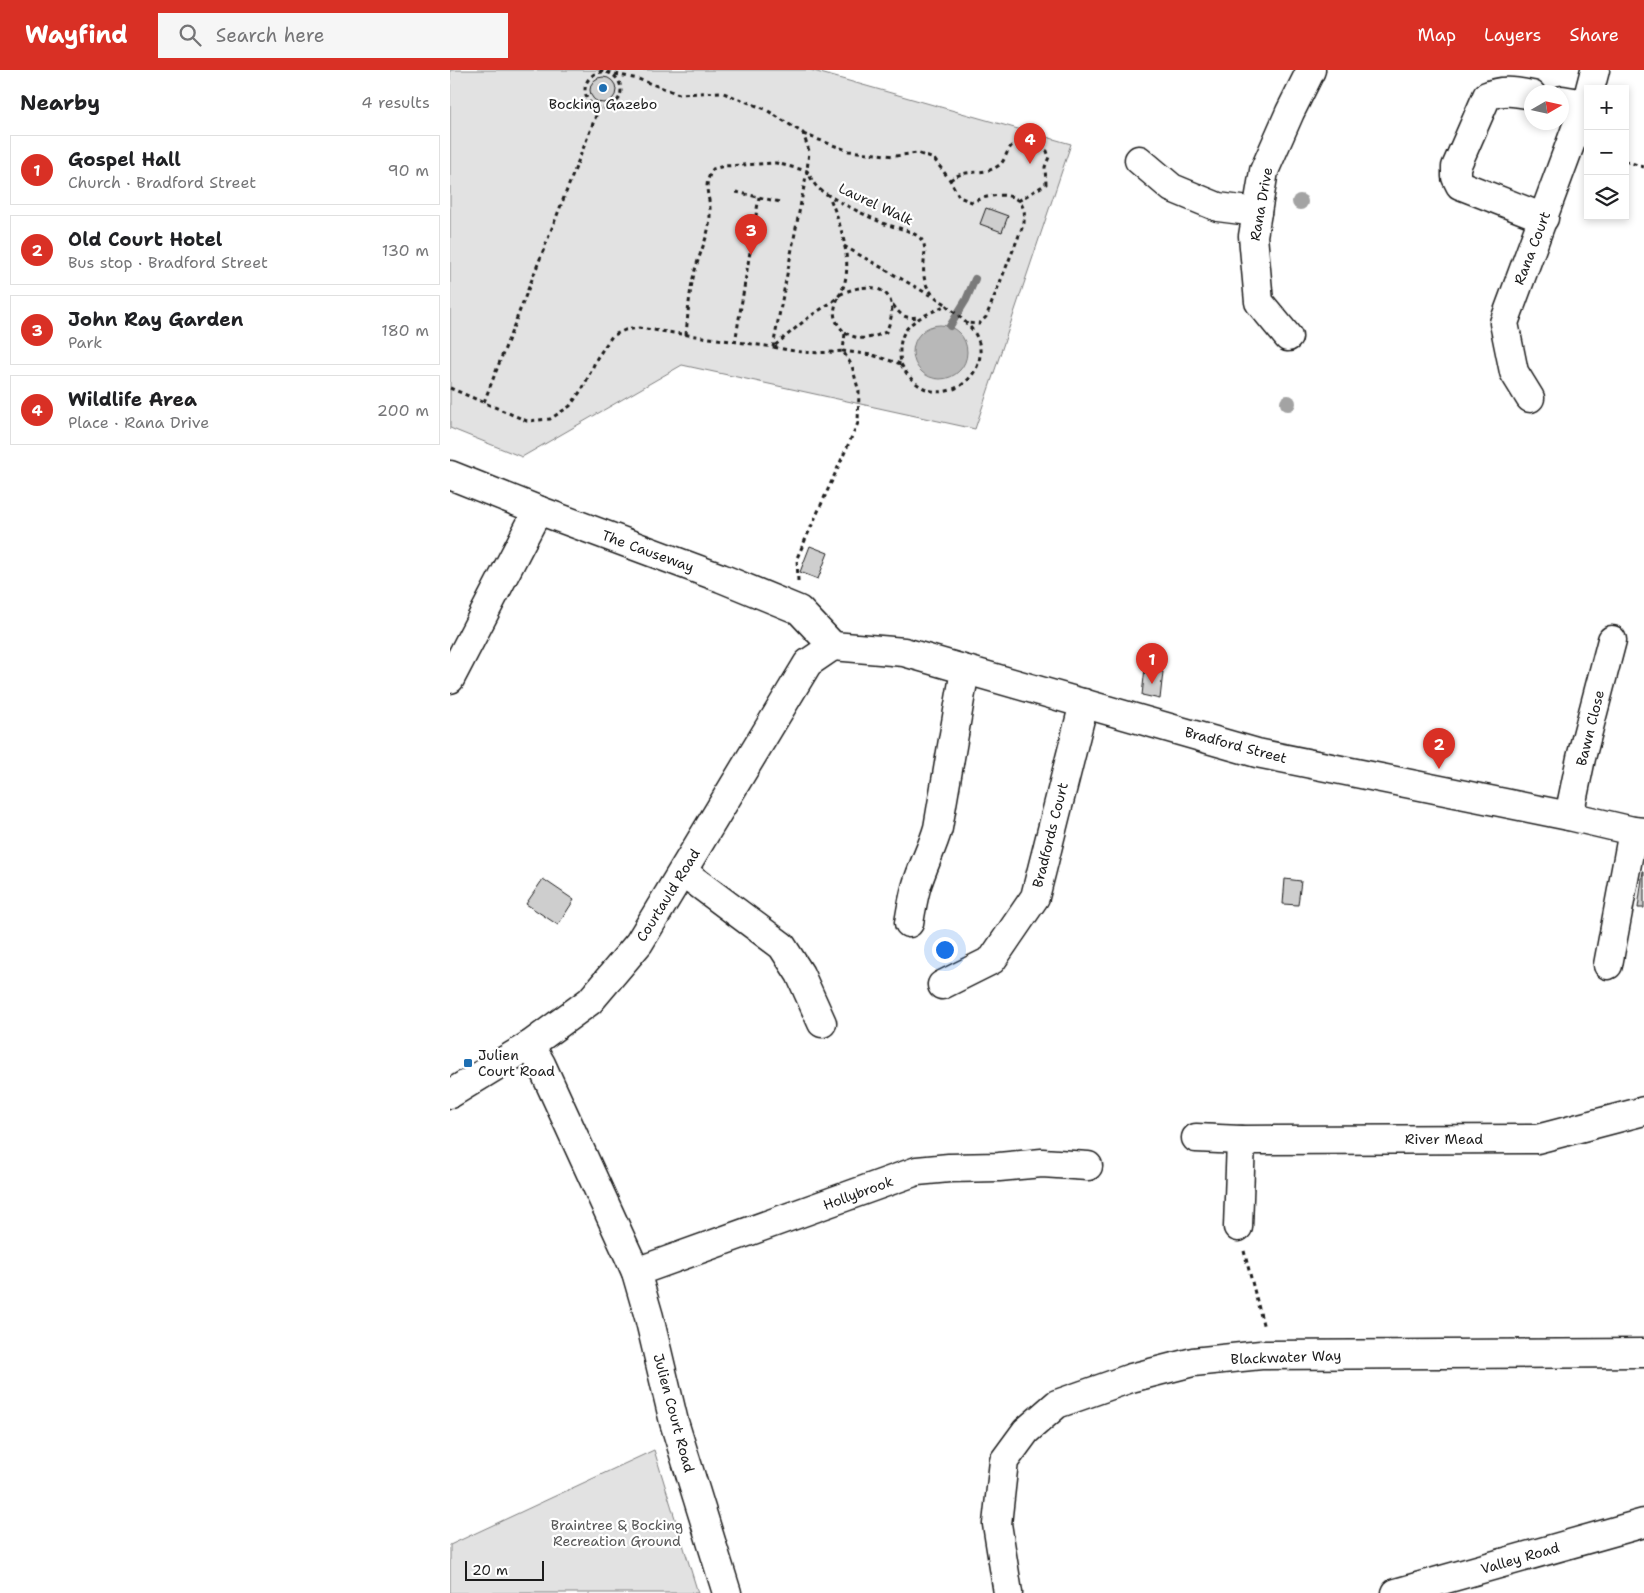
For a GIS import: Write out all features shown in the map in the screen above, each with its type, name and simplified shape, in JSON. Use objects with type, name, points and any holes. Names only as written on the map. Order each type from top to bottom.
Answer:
[{"type":"street","name":"Rana Drive","points":[[1288,337],[1259,302],[1253,236],[1264,171],[1311,70]]},
{"type":"street","name":"Rana Court","points":[[1530,398],[1514,372],[1504,323],[1544,218],[1581,97],[1595,70]]},
{"type":"street","points":[[1524,94],[1510,91],[1487,96],[1456,167],[1456,177],[1460,185],[1544,218]]},
{"type":"street","points":[[1139,160],[1172,188],[1218,207],[1257,212]]},
{"type":"street","name":"The Causeway","points":[[450,475],[721,578],[798,610],[833,646]]},
{"type":"street","points":[[450,679],[538,510]]},
{"type":"street","name":"Bawn Close","points":[[1569,816],[1581,758],[1612,640]]},
{"type":"street","name":"Bradford Street","points":[[833,646],[904,652],[1257,753],[1639,831]]},
{"type":"street","name":"Courtauld Road","points":[[450,1094],[530,1045],[590,1001],[639,943],[808,663],[833,646]]},
{"type":"street","points":[[909,923],[916,888],[924,865],[933,848],[938,828],[965,670]]},
{"type":"street","name":"Bradfords Court","points":[[942,986],[992,960],[1035,897],[1084,703]]},
{"type":"street","points":[[1608,965],[1639,831]]},
{"type":"street","points":[[683,872],[782,946],[800,974],[822,1023]]},
{"type":"street","name":"Julien Court Road","points":[[530,1045],[541,1064],[636,1272],[649,1317],[674,1422],[726,1593]]},
{"type":"street","name":"River Mead","points":[[1196,1138],[1241,1140],[1537,1138],[1644,1111]]},
{"type":"street","points":[[1238,1227],[1241,1140]]},
{"type":"street","name":"Hollybrook","points":[[636,1272],[917,1171],[1042,1163],[1088,1166]]},
{"type":"street","name":"Blackwater Way","points":[[1008,1593],[997,1524],[1004,1460],[1026,1431],[1057,1404],[1131,1378],[1193,1362],[1271,1356],[1644,1353]]},
{"type":"street","name":"Valley Road","points":[[1396,1593],[1644,1523]]},
{"type":"path","points":[[597,70],[638,79],[679,94],[721,92],[764,109],[803,134],[850,151],[895,156],[917,153],[934,159],[950,180],[959,196],[972,202],[984,197],[1002,194],[1018,201],[1024,210],[1024,223],[986,317],[979,324],[965,323]]},
{"type":"path","points":[[607,72],[618,80],[621,94],[613,106],[599,108],[588,100],[585,86],[593,75],[607,72]]},
{"type":"path","points":[[484,402],[599,108]]},
{"type":"path","points":[[773,347],[807,171],[808,151],[803,134]]},
{"type":"path","points":[[950,180],[958,174],[990,170],[1001,165],[1010,147],[1016,143],[1030,143],[1047,151],[1049,158],[1045,167],[1046,184],[1018,201]]},
{"type":"path","points":[[1629,162],[1644,167]]},
{"type":"path","points":[[686,335],[694,274],[708,233],[710,212],[707,178],[713,169],[724,166],[776,163],[807,171]]},
{"type":"path","name":"Laurel Walk","points":[[807,171],[818,188],[830,196],[883,223],[906,230],[922,239],[925,248],[923,274],[926,285],[936,299]]},
{"type":"path","points":[[736,192],[780,202]]},
{"type":"path","points":[[830,196],[839,222],[844,246],[846,278],[835,307],[834,315],[837,324],[845,333],[856,339],[886,332],[892,318],[892,304]]},
{"type":"path","points":[[735,343],[759,197]]},
{"type":"path","points":[[844,246],[946,304],[974,332],[979,346],[979,357],[976,368],[970,378],[962,385],[944,392],[931,392],[920,387],[907,376],[901,364],[899,350],[902,336],[918,317]]},
{"type":"path","points":[[773,347],[839,295],[857,287],[868,286],[879,289],[887,296],[900,315],[907,319],[918,317],[946,304]]},
{"type":"path","points":[[450,388],[527,421],[550,419],[570,406],[583,388],[598,358],[612,336],[625,330],[639,328],[773,347],[806,354],[843,351],[901,364]]},
{"type":"path","points":[[798,610],[797,558],[858,423],[859,392],[852,366],[843,351],[845,333]]},
{"type":"path","points":[[1238,1227],[1271,1356]]},
{"type":"green space","points":[[450,70],[810,70],[1071,144],[975,429],[682,365],[522,457],[450,428]]},
{"type":"green space","name":"Braintree & Bocking Recreation Ground","points":[[654,1450],[698,1593],[450,1593],[450,1545]]},
{"type":"shaded area","points":[[935,325],[945,325],[955,329],[963,337],[967,352],[963,367],[955,375],[945,379],[935,379],[925,375],[917,367],[913,357],[913,347],[917,337],[925,329]]},
{"type":"building","name":"Bocking Gazebo","points":[[603,77],[612,81],[616,90],[612,99],[603,103],[594,99],[590,90],[594,81]]},
{"type":"building","points":[[986,208],[1008,216],[1002,232],[980,224]]},
{"type":"building","points":[[810,546],[828,553],[818,579],[800,572]]},
{"type":"building","points":[[1145,668],[1163,672],[1160,699],[1142,695]]},
{"type":"building","points":[[1643,871],[1644,908],[1638,908]]},
{"type":"building","points":[[543,879],[574,900],[558,925],[526,904]]},
{"type":"building","points":[[1285,879],[1301,881],[1298,905],[1283,904]]},
{"type":"waterway","points":[[950,326],[966,300],[975,279]]},
{"type":"place","name":"Bocking Gazebo","points":[[603,88]]},
{"type":"place","name":"Wildlife Area","points":[[1030,164]]},
{"type":"place","name":"John Ray Garden","points":[[751,255]]},
{"type":"place","name":"Gospel Hall","points":[[1152,684]]},
{"type":"place","name":"Old Court Hotel","points":[[1439,769]]},
{"type":"place","name":"Julien Court Road","points":[[468,1063]]}]
